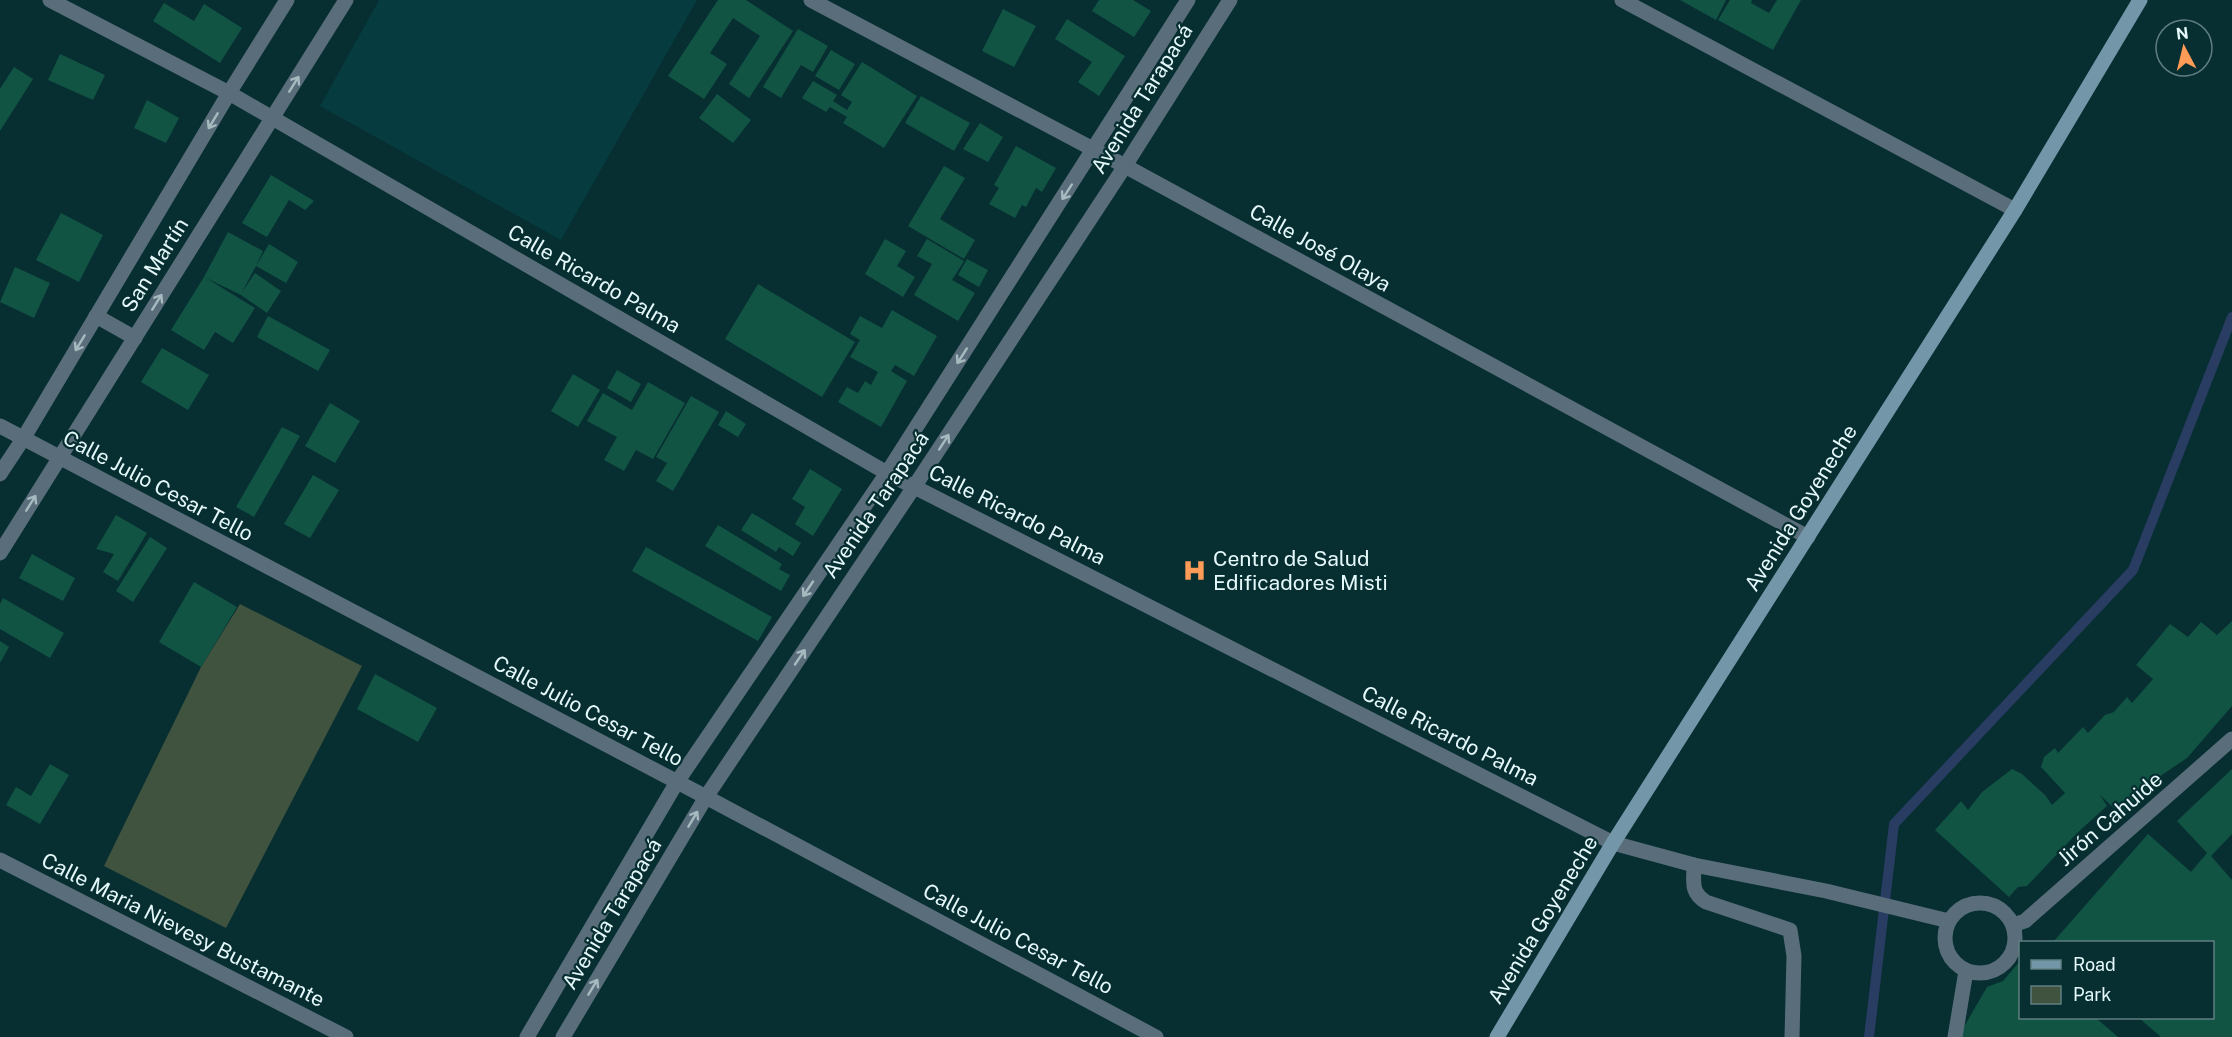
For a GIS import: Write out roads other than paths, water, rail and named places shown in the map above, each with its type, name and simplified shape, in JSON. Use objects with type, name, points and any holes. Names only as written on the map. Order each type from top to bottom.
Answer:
[{"type":"main road","name":"Avenida Goyeneche","points":[[1497,1037],[1613,843],[2015,210],[2140,0]]},
{"type":"street","name":"Calle Ricardo Palma","points":[[50,0],[229,93],[887,473],[1613,843],[1694,865],[1826,891],[1949,921]]},
{"type":"street","name":"San Martín","points":[[0,474],[287,0]]},
{"type":"street","name":"San Martín","points":[[0,553],[346,0]]},
{"type":"street","name":"Calle José Olaya","points":[[811,0],[1095,149],[1808,537]]},
{"type":"street","name":"Avenida Tarapacá","points":[[527,1037],[677,782],[887,473],[1188,0]]},
{"type":"street","name":"Avenida Tarapacá","points":[[563,1037],[706,797],[915,487],[1125,166],[1230,0]]},
{"type":"street","points":[[1622,0],[2015,210]]},
{"type":"street","points":[[96,316],[135,338]]},
{"type":"street","name":"Calle Julio Cesar Tello","points":[[0,426],[706,797],[1156,1037]]},
{"type":"street","name":"Jirón Cahuide","points":[[2013,925],[2025,921],[2232,739]]},
{"type":"street","name":"Calle Maria Nievesy Bustamante","points":[[0,860],[346,1037]]},
{"type":"street","points":[[1694,865],[1694,889],[1697,896],[1706,902],[1790,930],[1794,956],[1792,1037]]},
{"type":"street","points":[[1977,903],[1999,908],[2013,925],[2014,948],[2009,959],[1990,972],[1978,974],[1966,971],[1956,965],[1949,956],[1945,944],[1945,932],[1956,912],[1966,906],[1977,903]]},
{"type":"street","points":[[1954,1037],[1966,971]]},
{"type":"waterway","points":[[1869,1037],[1894,824],[2133,570],[2232,317]]},
{"type":"place","name":"Centro de Salud Edificadores Misti","points":[[1195,571]]}]
